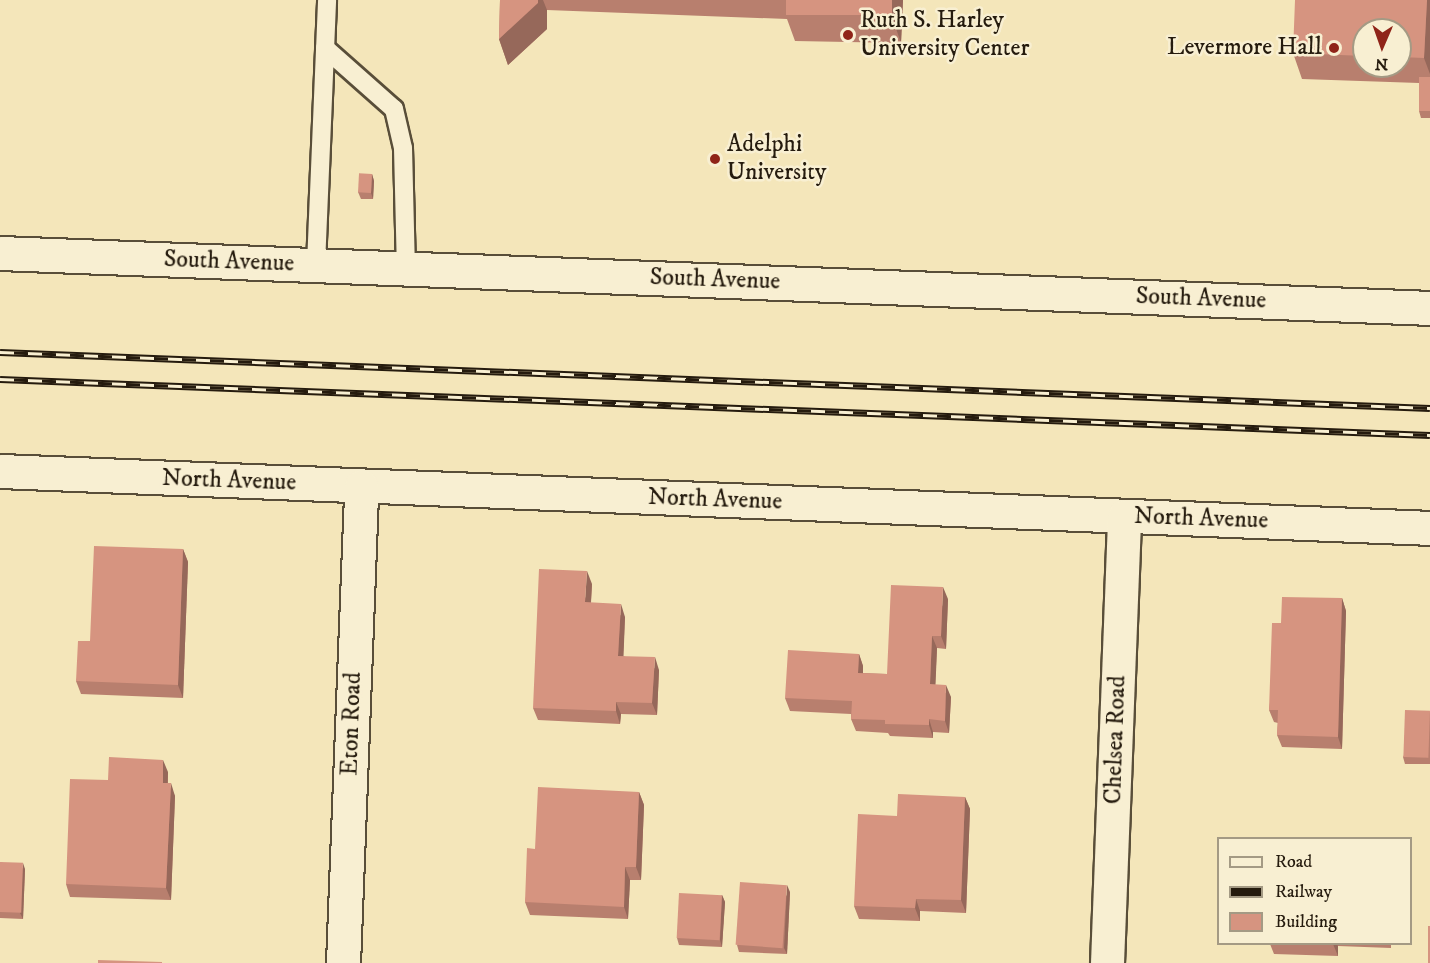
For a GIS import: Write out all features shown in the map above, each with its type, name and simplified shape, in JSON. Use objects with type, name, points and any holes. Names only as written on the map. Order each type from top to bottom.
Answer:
[{"type":"street","name":"South Avenue","points":[[0,253],[1430,308]]},
{"type":"street","name":"North Avenue","points":[[0,471],[1430,528]]},
{"type":"street","name":"Eton Road","points":[[343,963],[361,486]]},
{"type":"street","name":"Chelsea Road","points":[[1107,963],[1124,516]]},
{"type":"lane","points":[[316,265],[327,0]]},
{"type":"lane","points":[[325,48],[394,109],[403,148],[406,268]]},
{"type":"building","points":[[500,0],[538,0],[538,3],[499,39]]},
{"type":"building","points":[[786,0],[892,0],[892,15],[786,15]]},
{"type":"building","points":[[1295,0],[1427,0],[1424,58],[1412,58],[1412,18],[1352,18],[1352,55],[1293,53]]},
{"type":"building","points":[[1419,77],[1430,77],[1430,111],[1419,111]]},
{"type":"building","points":[[359,173],[372,174],[371,193],[358,192]]},
{"type":"building","points":[[94,546],[183,549],[178,685],[76,681],[78,641],[90,641]]},
{"type":"building","points":[[539,569],[587,571],[585,602],[621,604],[618,656],[655,657],[652,703],[616,702],[616,711],[533,708]]},
{"type":"building","points":[[891,585],[943,587],[941,636],[932,636],[930,684],[946,685],[945,721],[929,719],[929,725],[885,724],[885,720],[851,719],[852,701],[785,698],[788,650],[859,654],[858,673],[887,674]]},
{"type":"building","points":[[1282,597],[1342,598],[1338,737],[1277,735],[1278,710],[1269,710],[1272,623],[1281,623]]},
{"type":"building","points":[[1405,710],[1430,711],[1428,758],[1403,757]]},
{"type":"building","points":[[109,757],[163,760],[163,783],[171,783],[166,888],[66,884],[70,779],[108,780]]},
{"type":"building","points":[[538,787],[639,792],[636,867],[625,867],[624,907],[525,902],[527,848],[535,849]]},
{"type":"building","points":[[898,794],[965,797],[961,900],[916,899],[915,908],[854,906],[858,814],[897,816]]},
{"type":"building","points":[[0,862],[23,863],[21,913],[0,912]]},
{"type":"building","points":[[740,882],[787,885],[782,948],[736,945]]},
{"type":"building","points":[[679,893],[722,895],[720,940],[677,938]]},
{"type":"building","points":[[1428,926],[1430,926],[1430,963],[1428,963]]},
{"type":"building","points":[[98,960],[162,962],[162,963],[98,963]]},
{"type":"railway","points":[[0,352],[1430,408]]},
{"type":"railway","points":[[0,379],[1430,435]]},
{"type":"place","name":"Ruth S. Harley University Center","points":[[848,35]]},
{"type":"place","name":"Levermore Hall","points":[[1334,48]]},
{"type":"place","name":"Adelphi University","points":[[715,159]]}]
